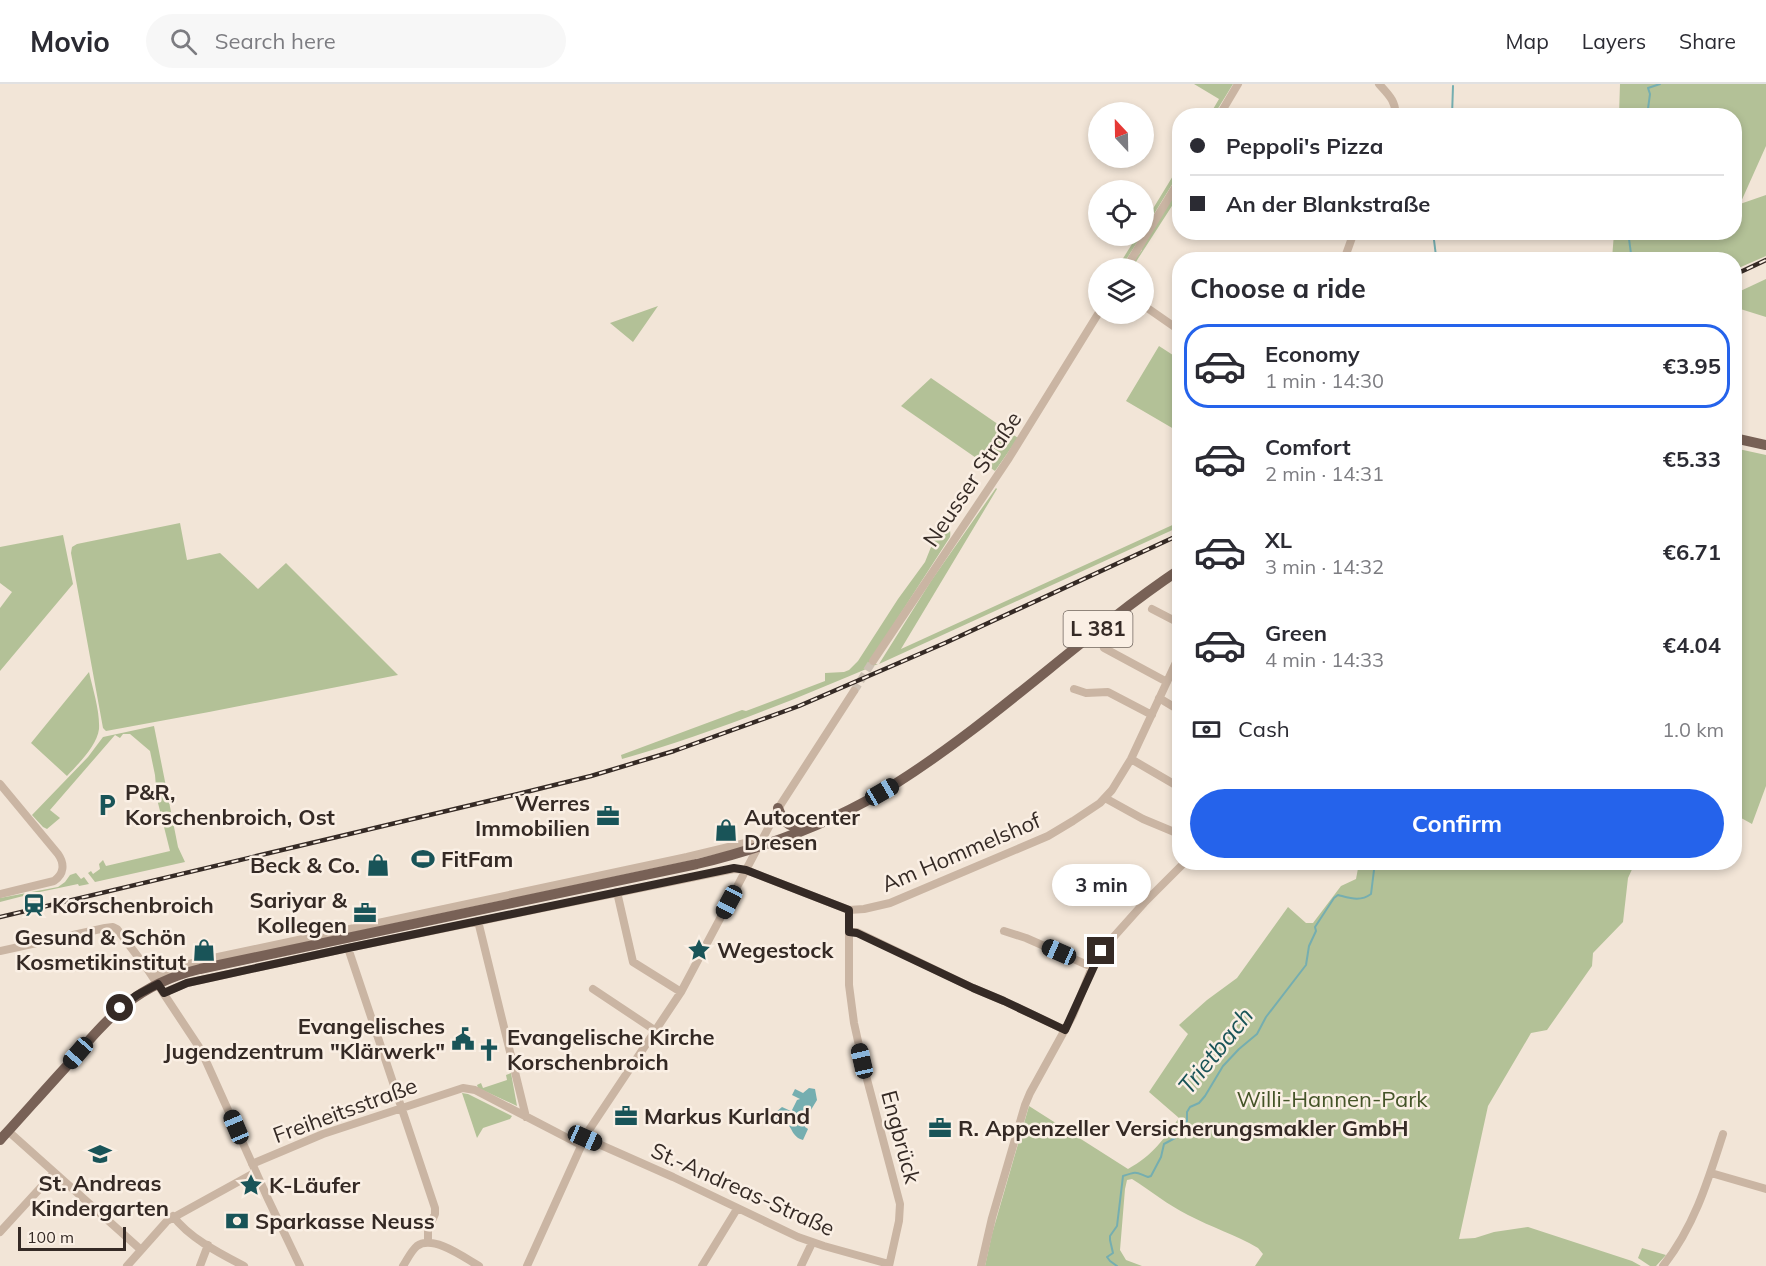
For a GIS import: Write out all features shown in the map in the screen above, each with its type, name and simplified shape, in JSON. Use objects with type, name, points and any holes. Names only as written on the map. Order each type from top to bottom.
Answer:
[{"type":"main road","points":[[1742,440],[1766,445]]},
{"type":"main road","name":"L 381","points":[[4,1136],[108,1019],[133,998],[181,974],[697,864],[818,825],[870,799],[934,758],[1118,614],[1172,575]]},
{"type":"main road","points":[[778,808],[784,821],[790,825],[818,825]]},
{"type":"street","points":[[1224,108],[1238,84]]},
{"type":"street","points":[[1379,84],[1395,108]]},
{"type":"street","points":[[1132,258],[1172,192]]},
{"type":"street","points":[[1154,313],[1172,325]]},
{"type":"street","name":"Neusser Straße","points":[[873,661],[1014,450],[1092,324]]},
{"type":"street","points":[[1152,609],[1172,619]]},
{"type":"street","points":[[1104,648],[1167,682]]},
{"type":"street","name":"Am Hommelshof","points":[[746,870],[849,910],[864,909],[890,903],[1056,832],[1090,811],[1112,790],[1131,759],[1172,671]]},
{"type":"street","points":[[1074,689],[1086,693],[1108,692],[1152,715]]},
{"type":"street","points":[[527,1266],[583,1142],[681,992],[778,808],[854,690]]},
{"type":"street","points":[[1159,698],[1172,706]]},
{"type":"street","points":[[1131,759],[1172,783]]},
{"type":"street","points":[[0,784],[61,858],[63,865],[60,875],[51,882],[0,894]]},
{"type":"street","points":[[1105,798],[1136,816],[1172,831]]},
{"type":"street","points":[[158,984],[187,983],[734,868],[746,870]]},
{"type":"street","points":[[981,1266],[990,1226],[1025,1105],[1077,1006],[1092,967],[1101,951],[1177,870]]},
{"type":"street","points":[[617,892],[631,960],[637,966],[681,992]]},
{"type":"street","name":"Engbrück","points":[[849,910],[849,985],[854,1023],[868,1085],[900,1201],[900,1221],[889,1265]]},
{"type":"street","points":[[478,921],[526,1117]]},
{"type":"street","points":[[0,951],[110,927],[117,929],[158,984],[201,1050],[300,1266]]},
{"type":"street","points":[[1004,931],[1026,938],[1092,967]]},
{"type":"street","points":[[849,932],[857,933],[1065,1030]]},
{"type":"street","points":[[348,948],[435,1209],[428,1229],[428,1242]]},
{"type":"street","points":[[593,989],[656,1031]]},
{"type":"street","name":"Freiheitsstraße","points":[[127,1266],[161,1226],[173,1216],[254,1168],[317,1137],[467,1088],[583,1142]]},
{"type":"street","points":[[1663,1266],[1676,1249],[1692,1220],[1711,1173],[1723,1134]]},
{"type":"street","points":[[4,1136],[54,1173],[140,1249]]},
{"type":"street","name":"St.-Andreas-Straße","points":[[583,1142],[673,1177],[812,1243],[889,1265]]},
{"type":"street","points":[[0,1232],[54,1173]]},
{"type":"street","points":[[1711,1173],[1766,1189]]},
{"type":"street","points":[[702,1266],[737,1209]]},
{"type":"street","points":[[173,1216],[179,1225],[244,1266]]},
{"type":"street","points":[[403,1266],[416,1247],[428,1242],[439,1244],[480,1266]]},
{"type":"street","points":[[801,1266],[812,1243]]},
{"type":"street","points":[[200,1266],[208,1245]]},
{"type":"green space","points":[[1194,84],[1233,84],[1218,108],[1214,108],[1219,99]]},
{"type":"green space","points":[[1620,84],[1766,84],[1766,146],[1742,200],[1742,108],[1619,108]]},
{"type":"green space","points":[[1172,177],[1172,184],[1154,214],[1154,207]]},
{"type":"green space","points":[[1766,195],[1766,256],[1742,266],[1742,252],[1613,252],[1613,240],[1742,240],[1742,203]]},
{"type":"green space","points":[[1172,196],[1172,206],[1154,234],[1154,226]]},
{"type":"green space","points":[[1131,246],[1135,246],[1127,258],[1123,258]]},
{"type":"green space","points":[[1142,246],[1146,246],[1138,258],[1136,258],[1142,250],[1140,249]]},
{"type":"green space","points":[[1766,279],[1766,317],[1742,310],[1742,290]]},
{"type":"green space","points":[[658,306],[633,342],[610,323]]},
{"type":"green space","points":[[1159,346],[1172,354],[1172,428],[1126,401]]},
{"type":"green space","points":[[931,378],[1018,438],[995,471],[901,406]]},
{"type":"green space","points":[[1742,450],[1766,455],[1766,786],[1752,824],[1742,818]]},
{"type":"green space","points":[[996,488],[901,649],[1172,525],[1172,530],[879,664],[931,581]]},
{"type":"green space","points":[[180,523],[187,560],[220,553],[258,589],[286,563],[398,675],[106,731],[103,728],[71,553],[72,547],[77,544]]},
{"type":"green space","points":[[943,524],[949,529],[950,537],[868,664],[878,664],[752,716],[622,759],[621,755],[825,681],[825,673],[849,670],[858,661],[925,562],[939,527]]},
{"type":"green space","points":[[63,535],[73,584],[0,671],[0,608],[12,592],[0,583],[0,547]]},
{"type":"green space","points":[[89,672],[99,722],[98,735],[91,748],[67,776],[31,743]]},
{"type":"green space","points":[[154,726],[178,847],[185,862],[95,882],[88,873],[91,871],[93,874],[100,869],[99,864],[103,860],[106,866],[170,851],[157,799],[150,751],[130,734],[123,734],[120,738],[115,735],[50,810],[60,818],[47,829],[32,815],[88,757],[103,737]]},
{"type":"green space","name":"Willi-Hannen-Park","points":[[1358,870],[1632,870],[1628,878],[1623,922],[1593,953],[1592,966],[1547,1030],[1531,1033],[1488,1106],[1459,1239],[1528,1227],[1641,1266],[1255,1266],[1263,1254],[1258,1248],[1181,1211],[1132,1179],[1127,1180],[1125,1189],[1120,1250],[1126,1260],[1142,1266],[985,1266],[1029,1106],[1128,1169],[1144,1158],[1151,1153],[1179,1118],[1149,1092],[1188,1034],[1179,1025],[1237,978],[1288,907],[1306,923],[1313,923],[1341,886],[1356,879]]},
{"type":"green space","points":[[76,873],[81,879],[84,877],[89,884],[79,886],[78,884],[0,902],[0,898],[58,887],[70,875]]},
{"type":"green space","points":[[511,1073],[517,1106],[478,1088],[477,1085],[481,1083],[483,1088],[507,1080],[506,1075]]},
{"type":"green space","points":[[462,1093],[512,1116],[510,1119],[483,1128],[477,1138]]},
{"type":"green space","points":[[1642,1248],[1666,1255],[1656,1266],[1650,1266],[1638,1258]]},
{"type":"water","points":[[809,1088],[815,1089],[817,1100],[806,1118],[805,1127],[808,1129],[803,1140],[794,1134],[785,1122],[770,1124],[765,1119],[768,1114],[775,1113],[782,1107],[793,1112],[797,1100],[800,1099],[792,1095],[795,1089],[803,1093]]},
{"type":"waterway","name":"Trietbach","points":[[1648,108],[1650,94],[1648,88],[1660,84]]},
{"type":"waterway","points":[[1452,108],[1453,86]]},
{"type":"waterway","points":[[1434,240],[1436,252]]},
{"type":"waterway","name":"Trietbach","points":[[1629,240],[1631,252]]},
{"type":"waterway","name":"Trietbach","points":[[1117,1266],[1107,1257],[1113,1253],[1110,1236],[1117,1226],[1123,1176],[1131,1173],[1151,1176],[1161,1157],[1164,1144],[1175,1138],[1187,1121],[1187,1112],[1190,1107],[1199,1103],[1223,1066],[1257,1034],[1266,1017],[1306,965],[1309,946],[1316,931],[1315,927],[1334,898],[1338,895],[1359,899],[1371,894],[1374,870]]},
{"type":"tunnel","points":[[854,691],[873,661]]},
{"type":"railway","points":[[1742,271],[1766,260]]},
{"type":"railway","points":[[0,917],[518,794],[591,776],[674,751],[799,706],[945,643],[1172,538]]},
{"type":"place","name":"P&R, Korschenbroich, Ost","points":[[107,805]]},
{"type":"place","name":"Werres Immobilien","points":[[608,816]]},
{"type":"place","name":"Autocenter Dresen","points":[[726,830]]},
{"type":"place","name":"FitFam","points":[[423,859]]},
{"type":"place","name":"Beck & Co.","points":[[378,865]]},
{"type":"place","name":"Korschenbroich","points":[[34,905]]},
{"type":"place","name":"Sariyar & Kollegen","points":[[365,913]]},
{"type":"place","name":"Gesund & Schön Kosmetikinstitut","points":[[204,950]]},
{"type":"place","name":"Wegestock","points":[[699,950]]},
{"type":"place","name":"Evangelisches Jugendzentrum \"Klärwerk\"","points":[[463,1039]]},
{"type":"place","name":"Evangelische Kirche Korschenbroich","points":[[489,1050]]},
{"type":"place","name":"Markus Kurland","points":[[626,1116]]},
{"type":"place","name":"R. Appenzeller Versicherungsmakler GmbH","points":[[940,1128]]},
{"type":"place","name":"St. Andreas Kindergarten","points":[[100,1154]]},
{"type":"place","name":"K-Läufer","points":[[251,1185]]},
{"type":"place","name":"Sparkasse Neuss","points":[[237,1221]]},
{"type":"route","points":[[120,1008],[137,995],[158,984],[164,993],[187,983],[738,868],[828,904],[849,910],[849,932],[857,933],[1065,1030],[1101,951]]}]
